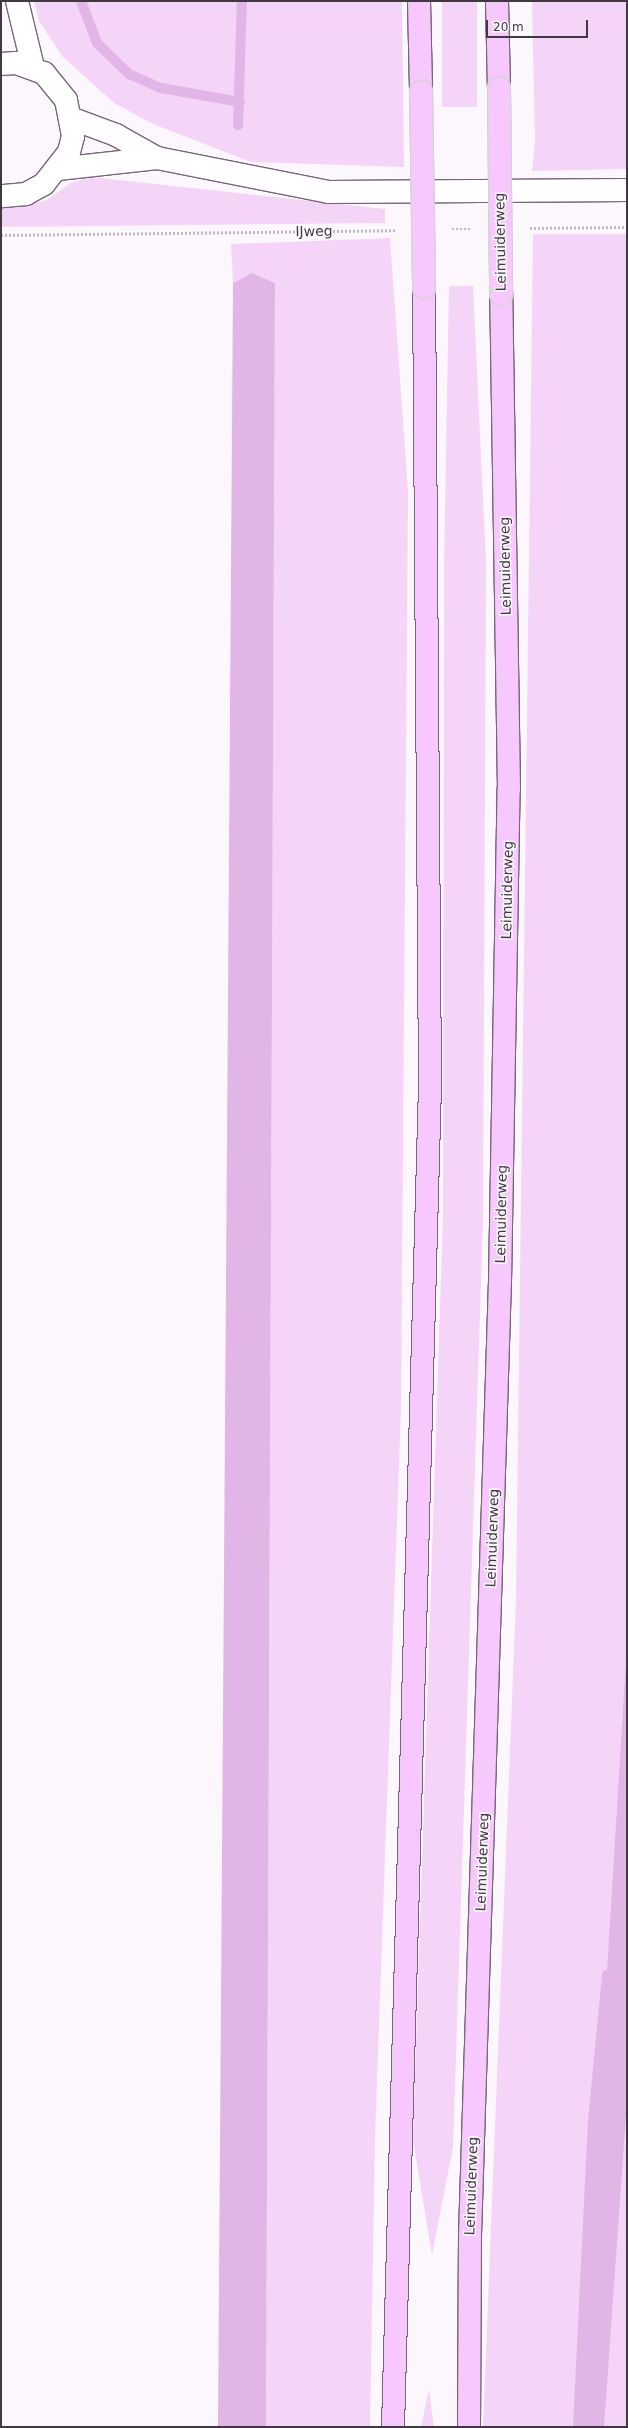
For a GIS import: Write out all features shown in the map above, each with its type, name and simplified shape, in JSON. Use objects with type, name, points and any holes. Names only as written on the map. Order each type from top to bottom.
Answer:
[{"type":"main road","points":[[393,2427],[430,1083],[424,288],[419,1]]},
{"type":"main road","name":"Leimuiderweg","points":[[469,2427],[470,2235],[500,1290],[509,789],[497,1]]},
{"type":"street","points":[[17,1],[33,67]]},
{"type":"street","points":[[1,64],[33,67],[58,87],[73,119],[73,136],[58,169],[44,184],[26,194],[1,196]]},
{"type":"street","points":[[73,119],[116,135],[158,158],[328,192],[627,190]]},
{"type":"street","points":[[58,169],[158,158]]},
{"type":"path","points":[[524,228],[627,227]]},
{"type":"path","points":[[445,229],[476,229]]},
{"type":"path","name":"IJweg","points":[[1,235],[397,230]]},
{"type":"shaded area","points":[[34,1],[402,1],[404,167],[251,162],[153,124],[114,103],[62,56],[39,21]]},
{"type":"shaded area","points":[[442,1],[477,1],[477,107],[442,107]]},
{"type":"shaded area","points":[[532,1],[627,1],[627,169],[532,171],[535,140]]},
{"type":"shaded area","points":[[91,177],[385,209],[385,223],[1,227],[1,206],[19,207],[47,200],[71,183]]},
{"type":"shaded area","points":[[533,234],[627,234],[627,1642],[579,2427],[483,2427],[516,1600]]},
{"type":"shaded area","points":[[390,238],[408,491],[401,1408],[375,2138],[370,2427],[266,2427],[275,283],[252,273],[233,283],[231,244]]},
{"type":"shaded area","points":[[252,273],[275,283],[266,2427],[218,2427],[233,283]]},
{"type":"shaded area","points":[[449,286],[473,286],[486,562],[483,1220],[453,2147],[432,2255],[413,2140],[443,1215],[444,566]]},
{"type":"shaded area","points":[[627,1642],[627,2101],[604,2427],[579,2427]]},
{"type":"shaded area","points":[[627,1837],[627,2427],[585,2427]]},
{"type":"shaded area","points":[[429,2389],[434,2427],[421,2427]]},
{"type":"waterway","points":[[81,1],[97,43],[129,74],[161,88],[240,102]]},
{"type":"waterway","points":[[238,125],[242,1]]},
{"type":"waterway","points":[[578,2427],[593,2121],[607,1975]]}]
